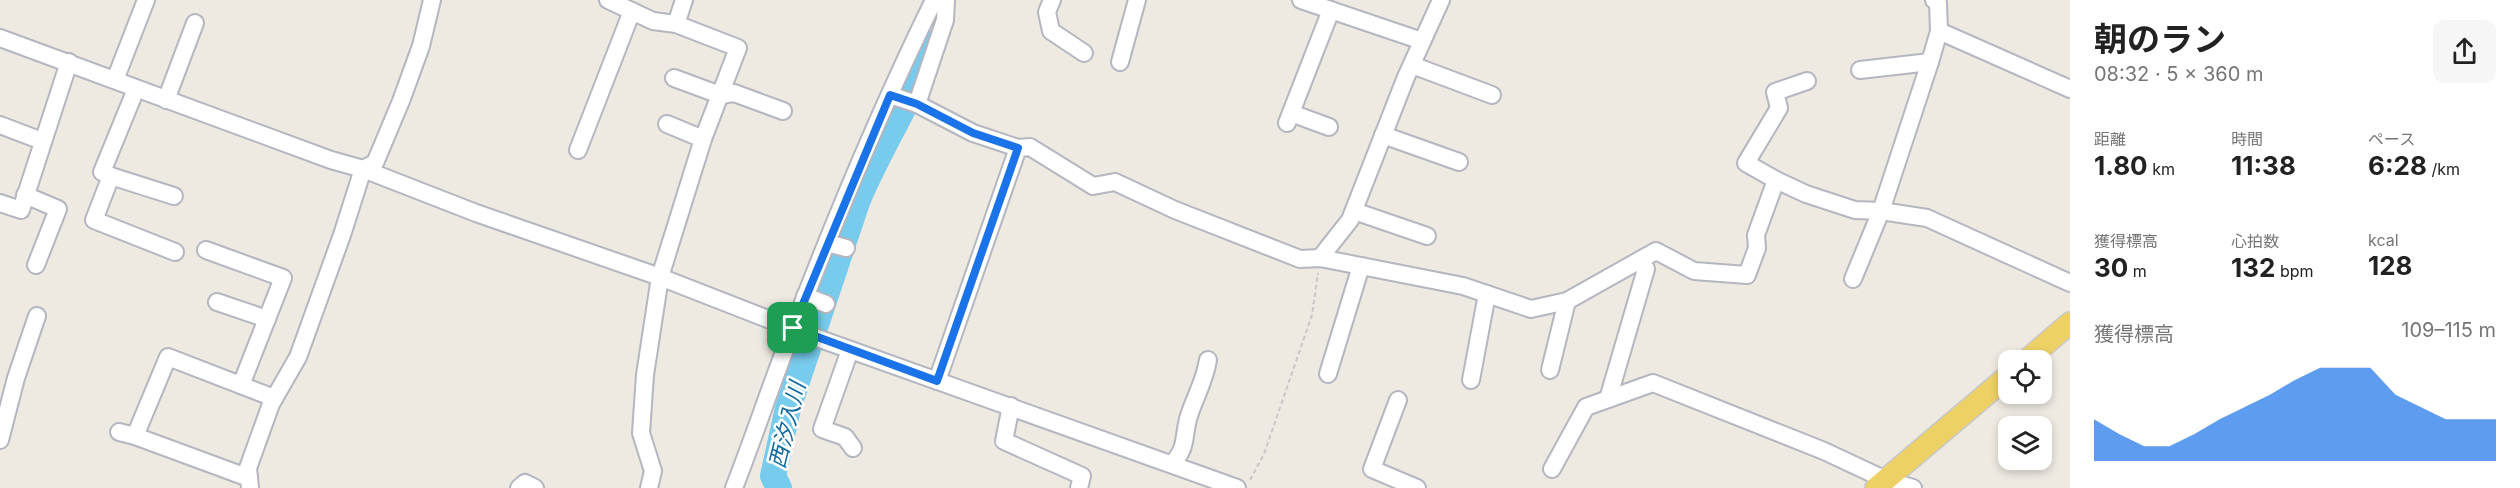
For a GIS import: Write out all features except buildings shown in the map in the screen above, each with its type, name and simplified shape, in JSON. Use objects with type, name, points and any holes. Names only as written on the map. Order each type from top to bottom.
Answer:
[{"type":"main road","points":[[2039,350],[2070,323]]},
{"type":"main road","points":[[1881,484],[1998,385]]},
{"type":"street","points":[[115,80],[146,0]]},
{"type":"street","points":[[274,398],[168,357],[127,434],[250,485],[248,468],[274,398],[298,357],[363,169],[375,163],[401,101],[421,45],[432,0]]},
{"type":"street","points":[[608,0],[653,21],[676,24],[738,48],[703,139],[660,277],[645,375],[641,433],[653,471],[649,488]]},
{"type":"street","points":[[676,24],[684,0]]},
{"type":"street","points":[[904,100],[934,0]]},
{"type":"street","points":[[734,488],[805,333],[857,193],[945,20],[946,0]]},
{"type":"street","points":[[1052,0],[1047,12],[1050,31],[1084,53]]},
{"type":"street","points":[[1120,62],[1137,0]]},
{"type":"street","points":[[1320,258],[1350,220],[1383,135],[1441,0]]},
{"type":"street","points":[[1853,279],[1881,211],[1939,31],[1938,3],[1934,0]]},
{"type":"street","points":[[1308,1],[1422,41]]},
{"type":"street","points":[[1329,127],[1289,118],[1331,10]]},
{"type":"street","points":[[578,150],[604,106],[632,11]]},
{"type":"street","points":[[166,100],[195,23]]},
{"type":"street","points":[[1939,31],[2070,88]]},
{"type":"street","points":[[0,38],[166,100],[363,169],[476,213],[660,277],[850,350],[1238,488]]},
{"type":"street","points":[[0,203],[21,210],[69,62]]},
{"type":"street","points":[[1860,70],[1930,62]]},
{"type":"street","points":[[1412,65],[1492,95]]},
{"type":"street","points":[[674,78],[720,95],[734,93],[783,111]]},
{"type":"street","points":[[1807,81],[1775,92],[1779,108],[1746,163],[1806,194],[1855,210],[1881,211],[1927,218],[2070,283]]},
{"type":"street","points":[[136,89],[102,172],[174,196]]},
{"type":"street","points":[[904,100],[973,133],[1018,148],[1030,147],[1093,186],[1115,182],[1175,210],[1300,259],[1320,258],[1463,286],[1532,309],[1567,301],[1656,251],[1694,271],[1747,274],[1757,248],[1756,235],[1776,180]]},
{"type":"street","points":[[668,124],[703,139]]},
{"type":"street","points":[[0,125],[42,141]]},
{"type":"street","points":[[1383,135],[1459,162]]},
{"type":"street","points":[[937,381],[1018,148]]},
{"type":"street","points":[[111,176],[94,220],[175,252]]},
{"type":"street","points":[[26,195],[58,209],[36,265]]},
{"type":"street","points":[[1354,211],[1428,236]]},
{"type":"street","points":[[206,250],[283,278],[241,385]]},
{"type":"street","points":[[1608,399],[1646,268],[1640,260]]},
{"type":"street","points":[[1329,374],[1361,266]]},
{"type":"street","points":[[1471,380],[1487,294]]},
{"type":"street","points":[[1550,370],[1567,301]]},
{"type":"street","points":[[217,302],[267,319]]},
{"type":"street","points":[[0,440],[16,378],[36,316]]},
{"type":"street","points":[[850,350],[822,429],[845,437],[853,448]]},
{"type":"street","points":[[1173,463],[1182,452],[1189,417],[1205,380],[1208,360]]},
{"type":"street","points":[[1552,469],[1586,407],[1653,383],[1824,451],[1881,484],[1914,488]]},
{"type":"street","points":[[1398,400],[1372,469],[1417,488]]},
{"type":"street","points":[[1011,406],[1005,441],[1082,476],[1079,488]]},
{"type":"street","points":[[519,488],[525,483],[536,488]]},
{"type":"path","points":[[1246,488],[1264,454],[1312,315],[1320,258]]},
{"type":"waterway","name":"西汐入川","points":[[779,488],[773,476],[788,408],[857,202],[915,84],[931,44]]},
{"type":"route","points":[[890,95],[917,104],[973,133],[1018,148],[937,381],[793,328],[836,219],[890,95]]}]
